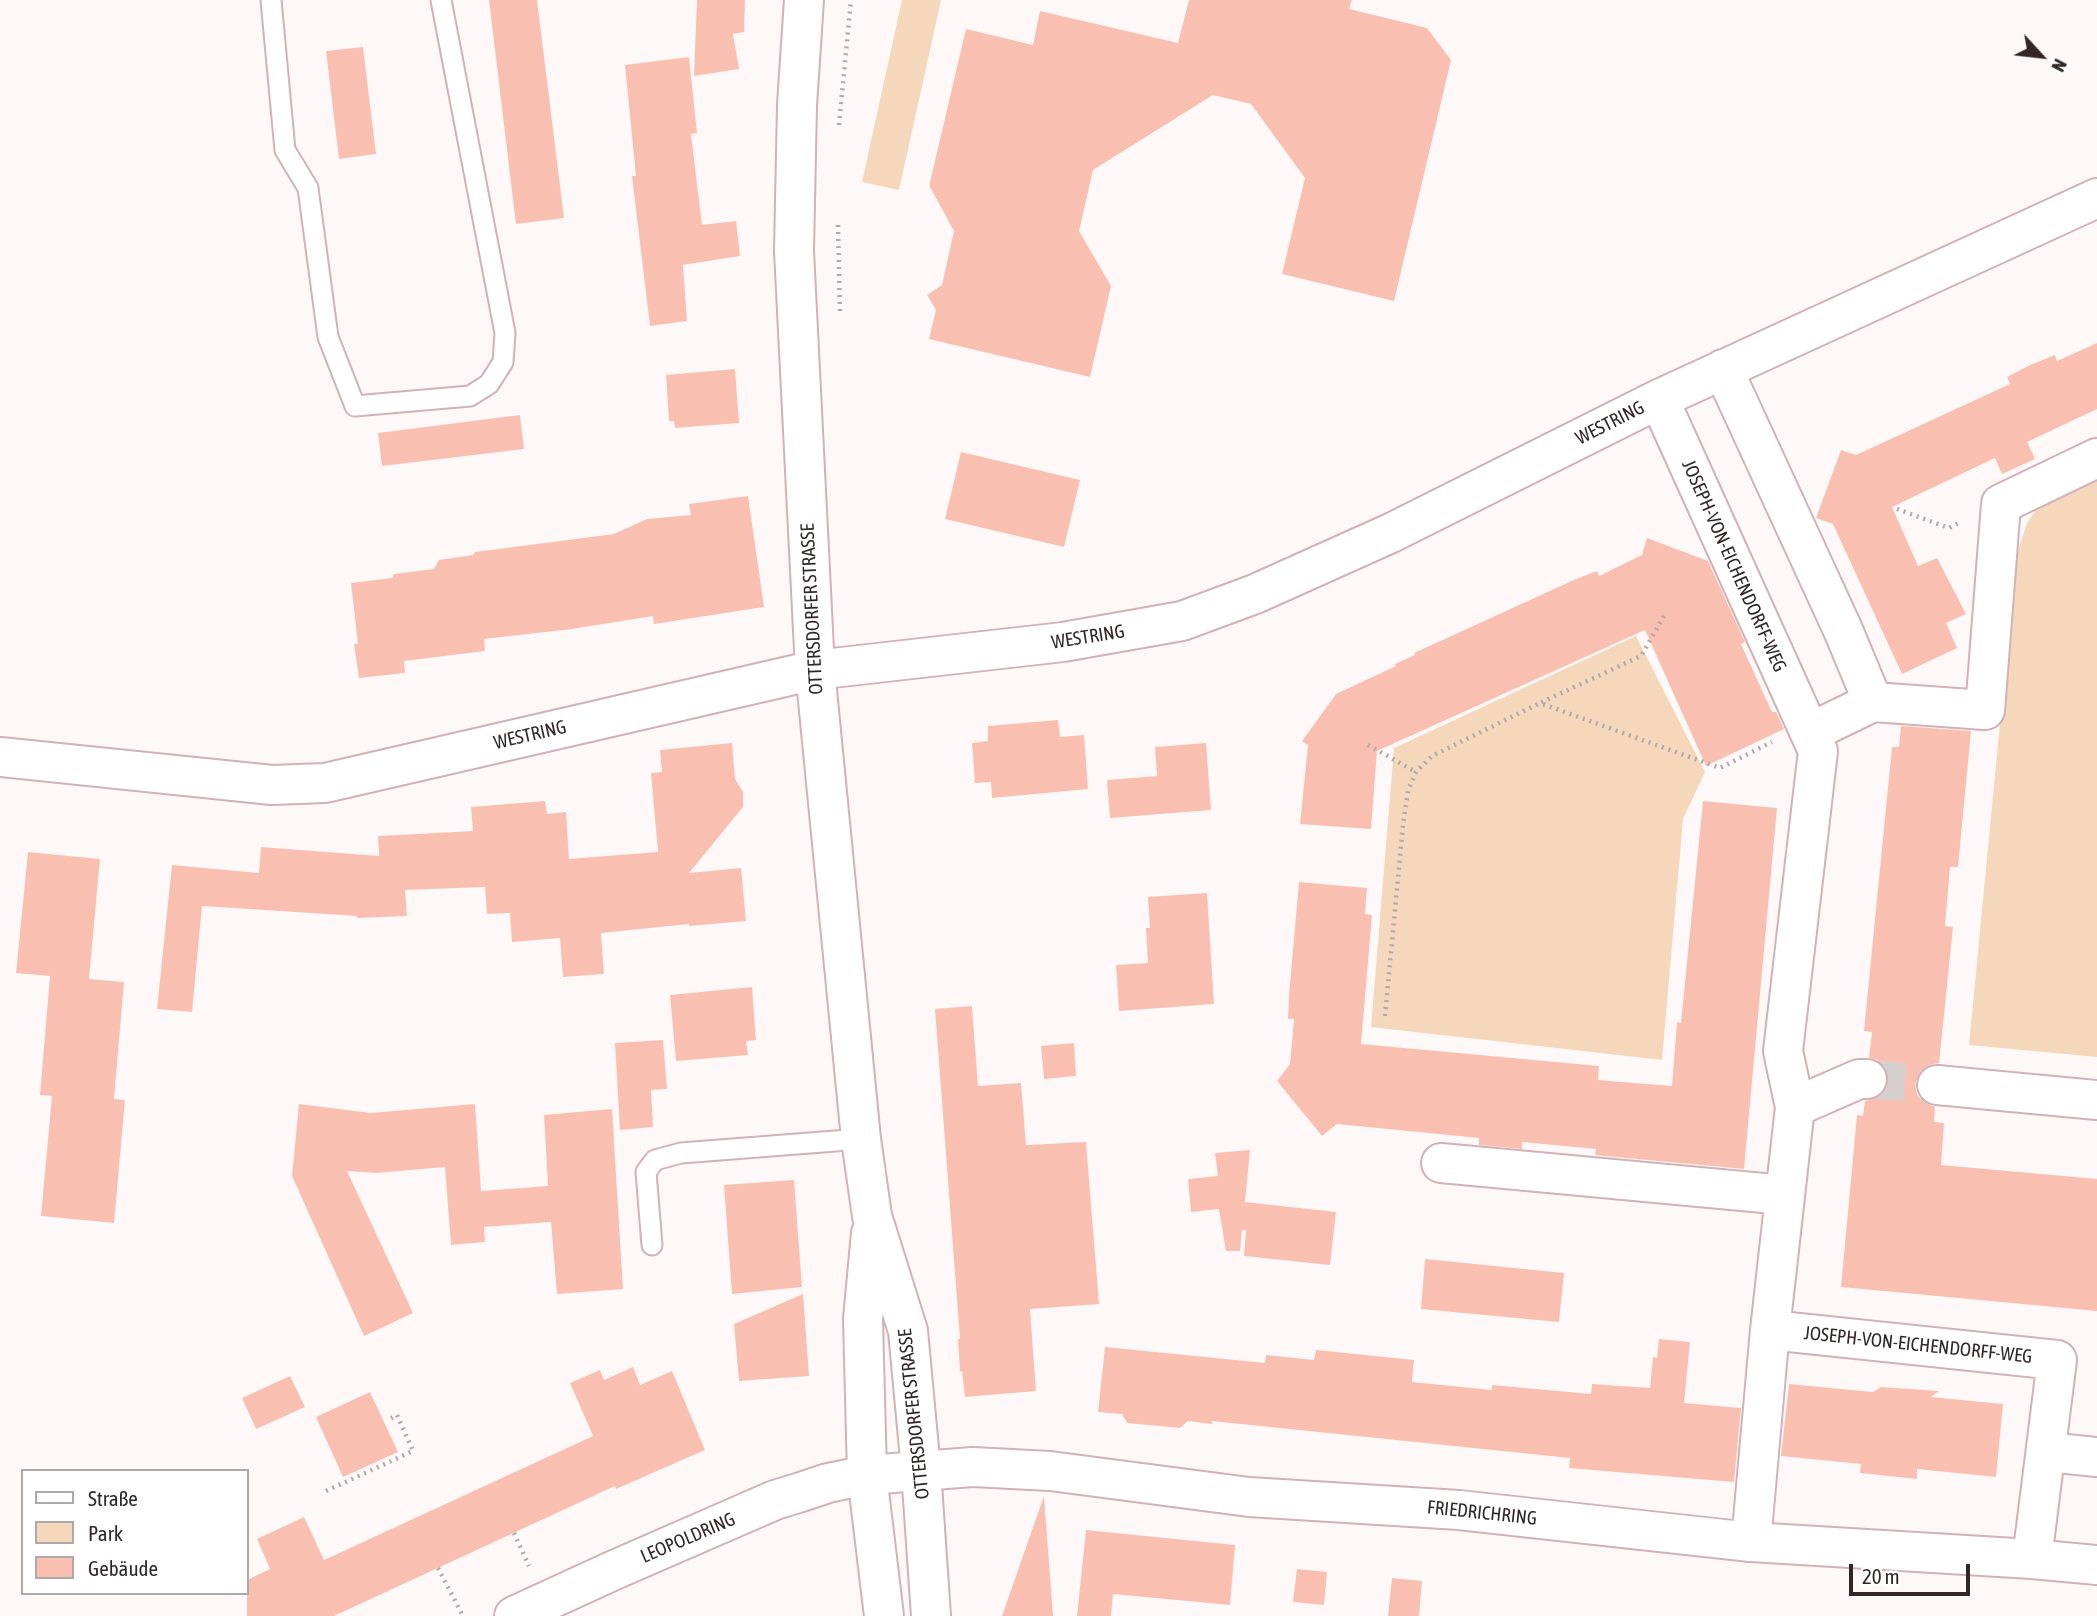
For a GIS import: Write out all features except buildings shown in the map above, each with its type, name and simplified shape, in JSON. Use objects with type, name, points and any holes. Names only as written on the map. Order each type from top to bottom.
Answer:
[{"type":"street","name":"OTTERSDORFER STRASSE","points":[[804,0],[797,105],[794,251],[815,670],[861,1139],[873,1216],[908,1331],[931,1616]]},
{"type":"street","name":"WESTRING","points":[[0,757],[272,785],[325,783],[815,670],[1063,642],[1182,621],[1255,594],[1391,533],[1659,399],[2097,198]]},
{"type":"street","points":[[1723,369],[1843,631],[1872,702]]},
{"type":"street","name":"JOSEPH-VON-EICHENDORFF-WEG","points":[[1659,399],[1818,751],[1783,1051],[1795,1107],[1770,1330],[1751,1542]]},
{"type":"street","points":[[1809,728],[1872,702],[1985,710],[2001,504],[2097,458]]},
{"type":"street","points":[[1795,1107],[1859,1079],[1867,1079]]},
{"type":"street","points":[[1937,1085],[2097,1100]]},
{"type":"street","points":[[1441,1163],[1785,1195]]},
{"type":"street","name":"OTTERSDORFER STRASSE","points":[[873,1216],[863,1319],[867,1475],[884,1616]]},
{"type":"street","name":"JOSEPH-VON-EICHENDORFF-WEG","points":[[1770,1330],[2057,1360],[2032,1559]]},
{"type":"street","points":[[2047,1452],[2097,1457]]},
{"type":"street","name":"FRIEDRICHRING","points":[[867,1475],[921,1469],[1050,1471],[1249,1497],[1459,1510],[1751,1542],[2097,1565]]},
{"type":"street","name":"LEOPOLDRING","points":[[514,1616],[775,1500],[828,1483],[867,1475]]},
{"type":"lane","points":[[271,0],[285,150],[308,188],[328,337],[355,406],[470,396],[489,384],[503,362],[505,333],[441,0]]},
{"type":"lane","points":[[652,1245],[646,1172],[655,1160],[681,1153],[861,1139]]},
{"type":"path","points":[[1385,1016],[1403,825],[1408,791],[1416,772],[1432,756],[1642,656],[1664,616]]},
{"type":"path","points":[[1540,703],[1720,768],[1809,728]]},
{"type":"path","points":[[1368,745],[1416,772]]},
{"type":"path","points":[[326,1491],[413,1451],[397,1415],[387,1420]]},
{"type":"path","points":[[438,1568],[463,1616]]},
{"type":"green space","points":[[902,0],[941,0],[899,190],[862,182]]},
{"type":"green space","points":[[2097,474],[2097,1057],[1969,1045],[2016,557],[2027,523],[2042,501]]},
{"type":"green space","points":[[1636,636],[1705,772],[1683,819],[1662,1060],[1371,1027],[1394,748]]},
{"type":"tunnel","points":[[1867,1079],[1937,1085]]}]
